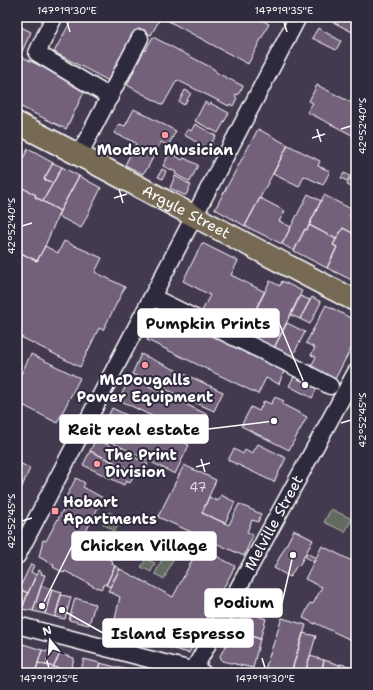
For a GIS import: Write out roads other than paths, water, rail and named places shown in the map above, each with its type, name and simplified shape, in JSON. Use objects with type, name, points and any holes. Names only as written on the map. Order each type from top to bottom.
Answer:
[{"type":"main road","name":"Argyle Street","points":[[17,124],[79,155],[356,301]]},
{"type":"street","points":[[54,17],[37,53],[110,97]]},
{"type":"street","points":[[17,556],[298,17]]},
{"type":"street","points":[[79,155],[140,38]]},
{"type":"street","points":[[152,297],[330,386]]},
{"type":"street","name":"Melville Street","points":[[197,672],[356,372]]},
{"type":"street","points":[[17,626],[197,672]]},
{"type":"place","name":"Modern Musician","points":[[165,135]]},
{"type":"place","name":"McDougalls Power Equipment","points":[[145,365]]},
{"type":"place","name":"Pumpkin Prints","points":[[305,385]]},
{"type":"place","name":"Reit real estate","points":[[274,421]]},
{"type":"place","name":"The Print Division","points":[[97,464]]},
{"type":"place","name":"Hobart Apartments","points":[[55,511]]},
{"type":"place","name":"Podium","points":[[293,555]]},
{"type":"place","name":"Chicken Village","points":[[42,606]]},
{"type":"place","name":"Island Espresso","points":[[62,610]]}]
